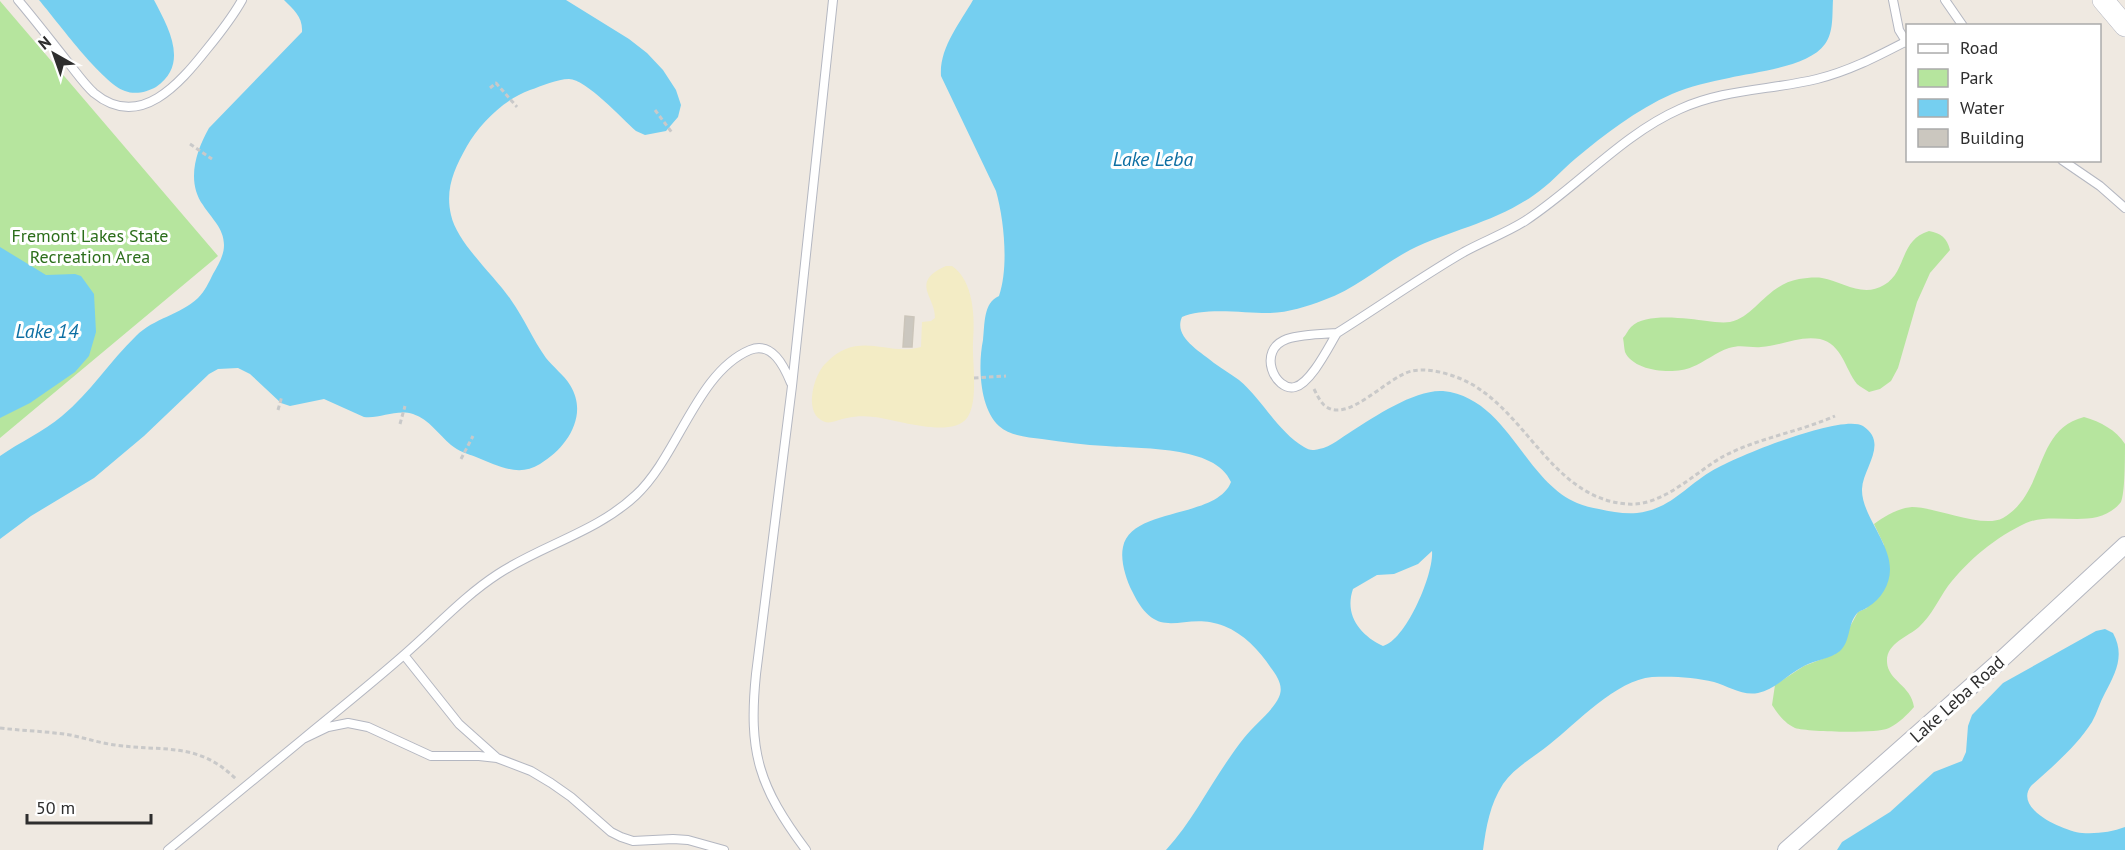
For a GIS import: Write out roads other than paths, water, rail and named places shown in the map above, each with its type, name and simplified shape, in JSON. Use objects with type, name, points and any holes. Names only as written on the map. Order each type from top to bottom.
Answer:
[{"type":"street","points":[[2103,0],[2125,26]]},
{"type":"street","name":"Lake Leba Road","points":[[1786,850],[2002,659],[2125,545]]},
{"type":"lane","points":[[18,0],[95,94],[117,105],[132,106],[146,104],[160,98],[183,78],[229,22],[242,0]]},
{"type":"lane","points":[[806,850],[776,808],[765,786],[757,757],[754,731],[756,674],[792,386],[833,0]]},
{"type":"lane","points":[[1337,333],[1285,340],[1275,347],[1269,359],[1270,368],[1278,381],[1295,387],[1308,377],[1337,333],[1463,253],[1524,221],[1636,135],[1679,109],[1700,101],[1816,79],[1845,71],[1906,43],[1899,30],[1893,0]]},
{"type":"lane","points":[[1945,0],[1962,24]]},
{"type":"lane","points":[[2065,162],[2100,186],[2125,208]]},
{"type":"lane","points":[[168,850],[404,655],[499,573],[610,515],[637,495],[664,461],[713,380],[731,362],[754,349],[769,350],[786,369],[792,386]]},
{"type":"lane","points":[[404,655],[459,724],[497,758]]},
{"type":"lane","points":[[303,739],[328,727],[348,723],[368,727],[431,756],[497,758],[531,771],[551,783],[570,796],[604,827],[621,837],[633,841],[688,840],[724,850]]},
{"type":"water","points":[[39,0],[154,0],[170,33],[174,56],[172,68],[166,78],[156,87],[145,92],[129,92],[115,86],[92,64]]},
{"type":"water","points":[[284,0],[566,0],[629,39],[663,70],[676,90],[681,105],[678,117],[666,131],[645,135],[636,131],[585,85],[569,79],[560,80],[511,99],[494,113],[472,137],[452,179],[449,206],[461,237],[504,290],[546,358],[570,385],[577,408],[572,430],[559,449],[540,464],[524,470],[508,469],[457,449],[429,424],[413,414],[364,417],[324,399],[290,406],[281,403],[250,374],[238,368],[218,369],[209,374],[144,436],[94,478],[31,516],[0,539],[0,456],[62,416],[143,330],[183,309],[198,298],[219,264],[224,249],[223,239],[219,228],[198,196],[194,176],[197,156],[209,128],[302,32],[299,18]]},
{"type":"water","name":"Lake Leba","points":[[973,0],[1833,0],[1832,23],[1828,39],[1817,52],[1807,58],[1767,71],[1700,84],[1659,100],[1609,132],[1539,191],[1519,204],[1489,219],[1410,250],[1347,290],[1289,311],[1274,313],[1201,312],[1182,317],[1180,324],[1181,331],[1189,343],[1248,388],[1286,433],[1307,449],[1314,450],[1328,446],[1384,411],[1408,399],[1421,394],[1443,391],[1465,397],[1484,408],[1500,423],[1542,477],[1558,492],[1580,504],[1613,512],[1637,513],[1659,507],[1722,465],[1787,439],[1833,426],[1851,424],[1863,426],[1874,440],[1874,448],[1863,481],[1863,499],[1889,559],[1890,575],[1881,596],[1855,616],[1846,643],[1840,651],[1804,666],[1764,691],[1752,694],[1707,680],[1652,677],[1638,680],[1611,694],[1519,767],[1503,784],[1487,824],[1483,850],[1166,850],[1191,818],[1240,743],[1276,703],[1280,685],[1275,674],[1256,649],[1231,629],[1209,622],[1172,623],[1152,618],[1142,608],[1132,591],[1124,569],[1123,547],[1129,534],[1141,525],[1209,502],[1223,494],[1231,482],[1223,470],[1210,461],[1175,451],[1082,444],[1019,436],[999,426],[987,408],[982,385],[981,361],[987,309],[999,296],[1004,271],[1001,215],[996,191],[941,76],[943,56],[947,46]],"holes":[[[1432,551],[1417,605],[1401,632],[1383,646],[1367,636],[1352,616],[1353,589],[1377,575],[1394,574],[1418,564]]]},
{"type":"water","name":"Lake 14","points":[[0,247],[46,275],[75,274],[81,276],[94,294],[96,332],[89,356],[75,372],[30,403],[0,418]]},
{"type":"water","points":[[2105,629],[2113,633],[2117,641],[2119,656],[2116,671],[2094,719],[2072,748],[2031,786],[2027,795],[2034,810],[2064,828],[2082,833],[2093,833],[2125,827],[2125,850],[1837,850],[1842,842],[1890,812],[1934,772],[1962,761],[1966,752],[1968,726],[1972,715],[2003,683],[2096,631]]},
{"type":"park label","name":"Fremont Lakes State Recreation Area","points":[[90,245]]}]
